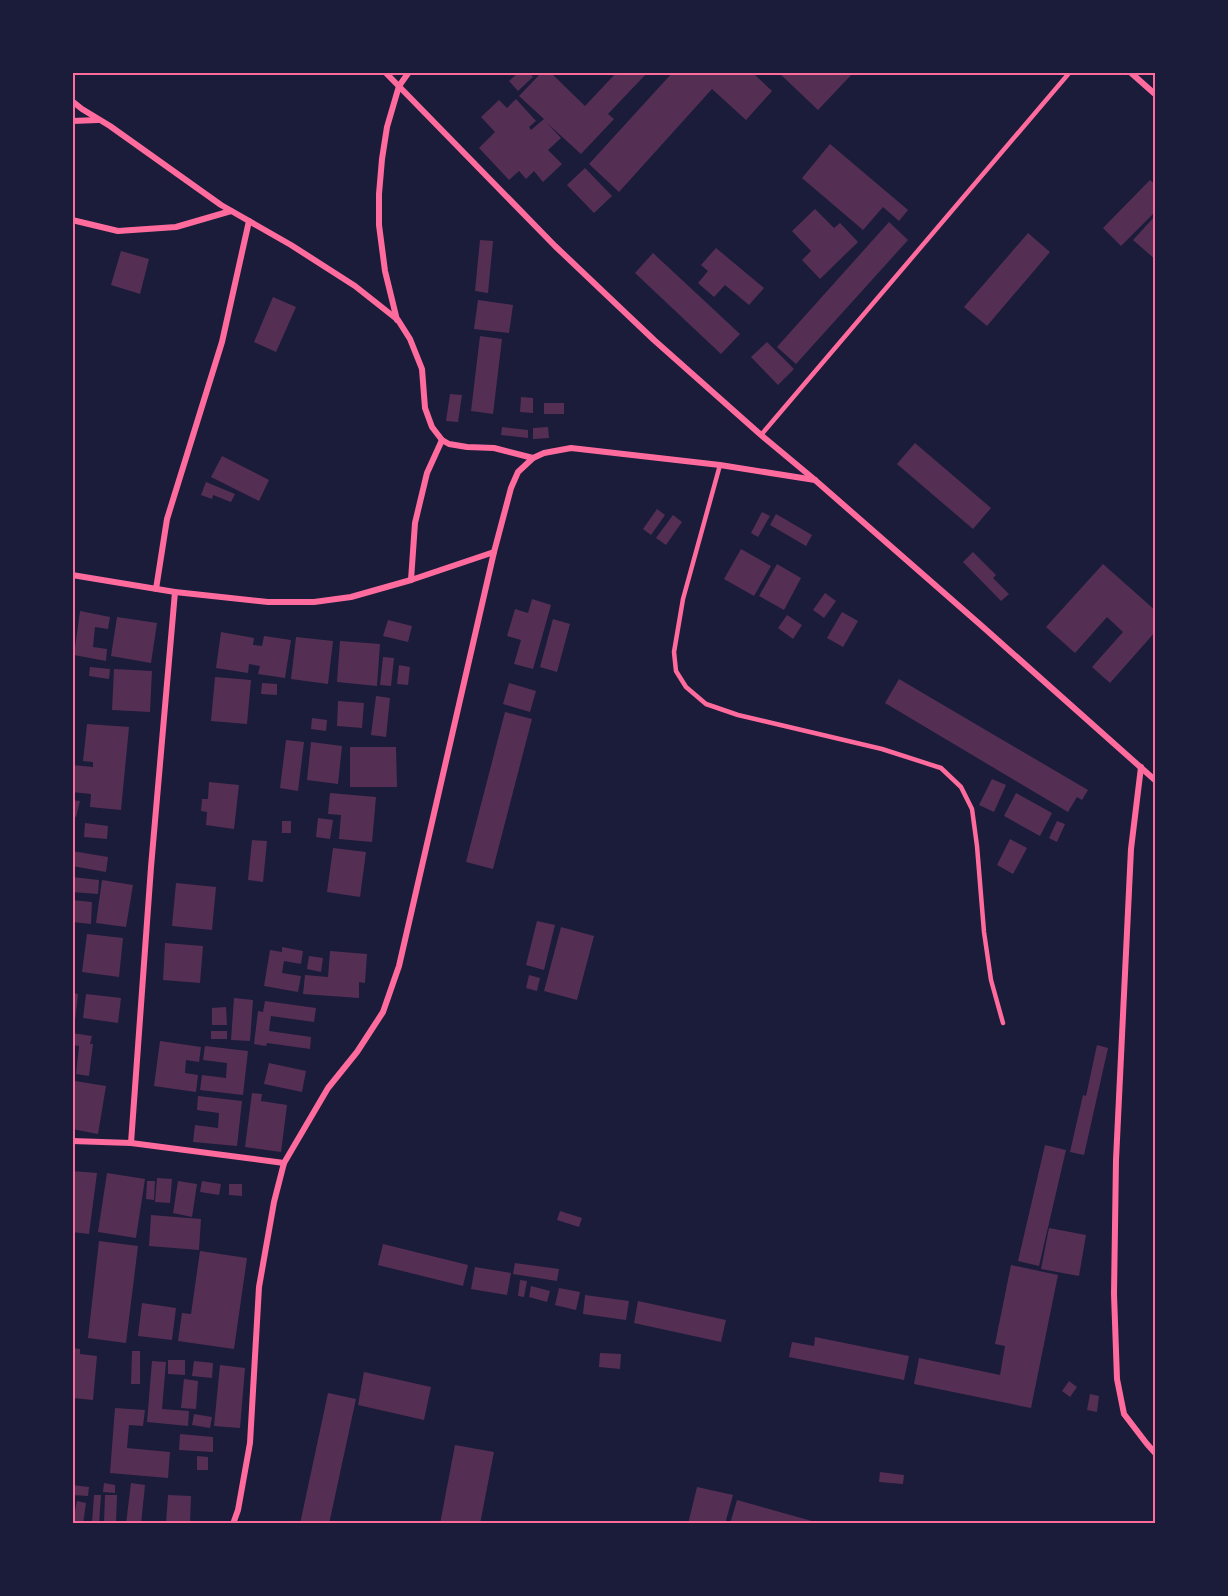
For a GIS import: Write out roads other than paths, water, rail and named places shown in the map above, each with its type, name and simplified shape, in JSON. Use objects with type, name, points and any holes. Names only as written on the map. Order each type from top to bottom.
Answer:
[{"type":"street","points":[[385,72],[555,246],[654,340],[1156,780]]},
{"type":"street","points":[[409,72],[399,86],[387,127],[379,194],[379,225],[386,271],[398,320],[410,339],[422,369],[425,408],[432,427],[442,440],[449,444],[494,448],[533,458]]},
{"type":"street","points":[[1130,72],[1156,95]]},
{"type":"street","points":[[72,100],[82,110],[231,211],[291,245],[355,286],[398,320]]},
{"type":"street","points":[[72,121],[99,120]]},
{"type":"street","points":[[72,220],[118,231],[176,227],[231,211]]},
{"type":"street","points":[[156,589],[167,519],[222,342],[249,220]]},
{"type":"street","points":[[411,580],[415,523],[427,473],[442,440]]},
{"type":"street","points":[[233,1524],[238,1510],[250,1443],[258,1287],[284,1162],[328,1088],[357,1052],[383,1012],[399,966],[494,552],[511,488],[518,472],[533,458],[544,453],[571,448],[720,465],[815,480]]},
{"type":"street","points":[[72,575],[175,592],[268,602],[314,602],[351,597],[494,552]]},
{"type":"street","points":[[131,1143],[153,844],[175,592]]},
{"type":"street","points":[[1141,767],[1131,849],[1125,951],[1116,1160],[1114,1294],[1117,1379],[1124,1414],[1156,1454]]},
{"type":"street","points":[[72,1141],[131,1143],[284,1162]]},
{"type":"lane","points":[[761,435],[1070,72]]},
{"type":"lane","points":[[720,465],[683,599],[674,652],[676,671],[686,687],[706,704],[738,715],[882,749],[941,768],[961,787],[972,809],[984,932],[991,980],[1003,1023]]}]
